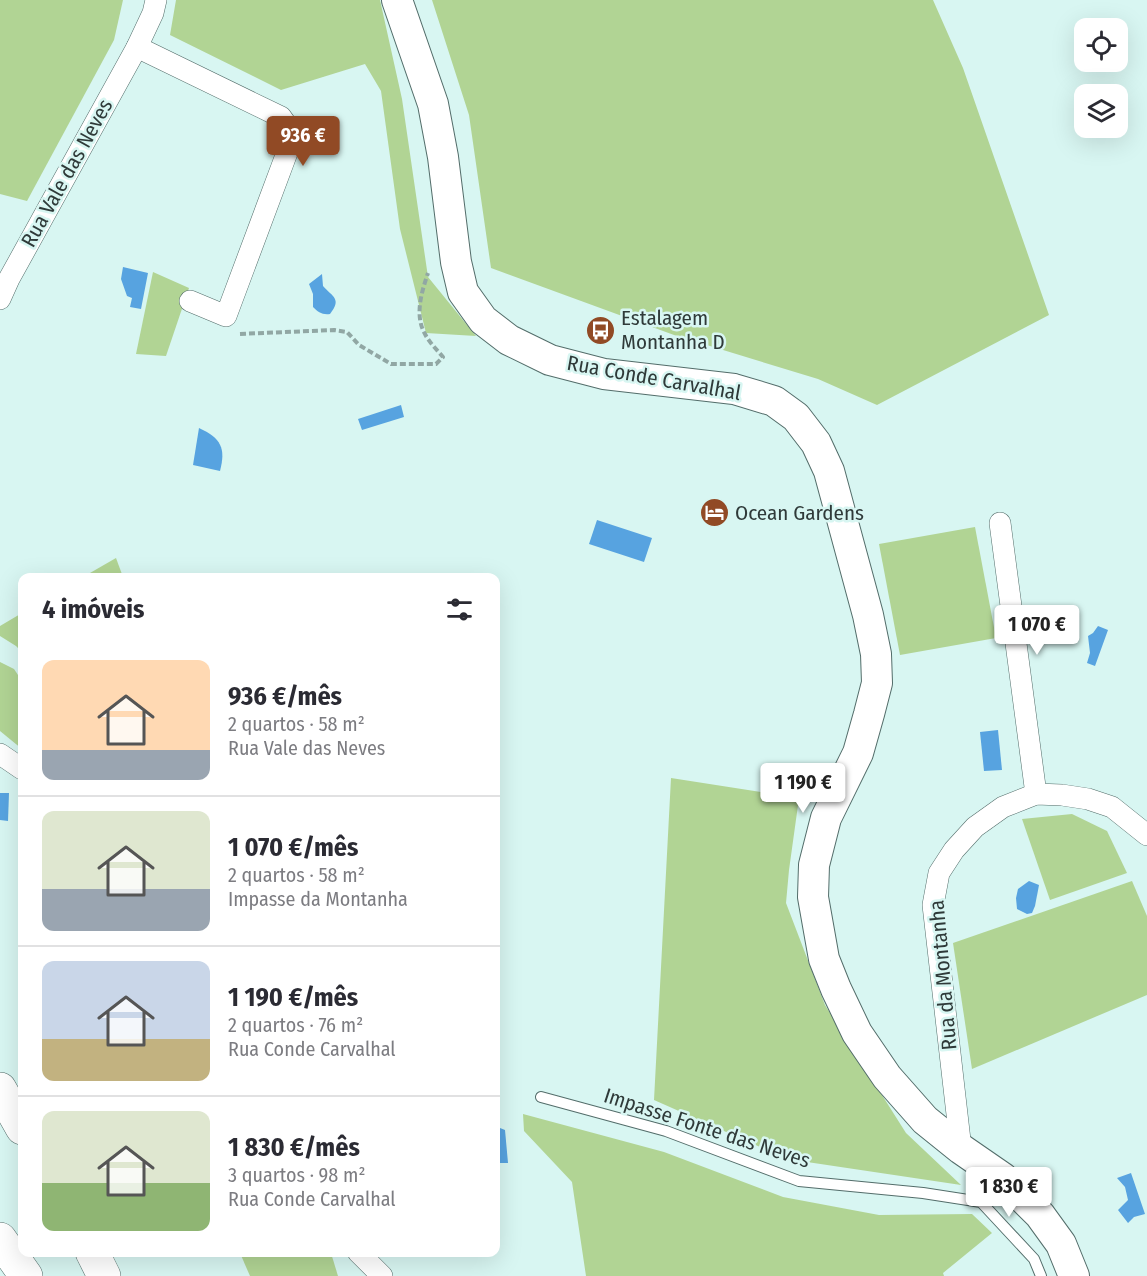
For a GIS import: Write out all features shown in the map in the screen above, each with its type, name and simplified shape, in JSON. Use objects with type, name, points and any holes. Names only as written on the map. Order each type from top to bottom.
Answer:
[{"type":"highway","points":[[0,1089],[18,1121]]},
{"type":"highway","points":[[0,1239],[26,1276]]},
{"type":"highway","points":[[94,1257],[104,1276]]},
{"type":"main road","name":"Rua Conde Carvalhal","points":[[398,0],[432,104],[443,157],[456,262],[461,282],[464,292],[483,320],[509,340],[550,360],[604,374],[734,389],[774,401],[796,417],[816,443],[829,471],[868,615],[876,654],[876,683],[858,753],[826,819],[814,865],[813,897],[824,959],[857,1032],[888,1077],[925,1120],[1003,1178],[1040,1215],[1061,1244],[1074,1276]]},
{"type":"street","name":"Rua Vale das Neves","points":[[0,299],[137,47],[153,13],[156,0]]},
{"type":"street","points":[[137,47],[281,117],[291,131],[288,150],[226,316],[190,301]]},
{"type":"street","points":[[1000,523],[1036,794]]},
{"type":"street","points":[[0,754],[18,766]]},
{"type":"street","name":"Rua da Montanha","points":[[961,1149],[933,905],[939,873],[954,850],[975,826],[1003,807],[1036,794],[1088,799],[1112,807],[1147,835]]},
{"type":"street","points":[[363,1257],[382,1276]]},
{"type":"lane","name":"Impasse Fonte das Neves","points":[[540,1097],[666,1131],[800,1181],[923,1193],[981,1202],[1034,1259],[1041,1276]]},
{"type":"path","points":[[226,316],[226,333],[334,330],[347,332],[359,345],[391,364],[436,364],[443,357],[424,333],[420,320],[420,294],[431,266]]},
{"type":"green space","points":[[0,0],[123,0],[114,40],[27,201],[0,194]]},
{"type":"green space","points":[[176,0],[380,0],[402,99],[428,277],[476,336],[426,333],[400,229],[381,91],[365,64],[281,90],[170,35]]},
{"type":"green space","points":[[432,0],[933,0],[963,68],[1049,315],[877,405],[818,379],[674,335],[491,268],[469,115]]},
{"type":"green space","points":[[153,272],[189,288],[166,356],[136,354]]},
{"type":"green space","points":[[975,527],[996,638],[900,655],[879,544]]},
{"type":"green space","points":[[116,558],[122,573],[90,573]]},
{"type":"green space","points":[[18,615],[18,648],[0,636],[0,626]]},
{"type":"green space","points":[[0,662],[14,669],[18,675],[18,746],[0,731]]},
{"type":"green space","points":[[671,778],[799,798],[786,903],[825,1005],[906,1133],[961,1185],[787,1159],[654,1100]]},
{"type":"green space","points":[[1072,814],[1107,831],[1127,873],[1050,900],[1022,819]]},
{"type":"green space","points":[[1132,881],[1147,916],[1147,995],[972,1069],[953,943]]},
{"type":"green space","points":[[523,1114],[664,1152],[783,1197],[879,1215],[972,1214],[992,1233],[943,1273],[944,1276],[586,1276],[572,1182],[524,1131]]},
{"type":"green space","points":[[242,1257],[332,1257],[338,1276],[250,1276]]},
{"type":"water","points":[[123,267],[148,273],[141,309],[130,307],[132,298],[127,296],[121,279]]},
{"type":"water","points":[[322,274],[323,286],[336,301],[330,314],[320,313],[313,307],[313,294],[309,284]]},
{"type":"water","points":[[401,405],[404,417],[362,430],[358,419]]},
{"type":"water","points":[[199,428],[217,440],[220,445],[222,463],[220,471],[193,465]]},
{"type":"water","points":[[597,520],[652,538],[644,562],[589,544]]},
{"type":"water","points":[[1098,626],[1108,630],[1095,666],[1087,663],[1090,653],[1088,636]]},
{"type":"water","points":[[998,730],[1002,770],[984,771],[980,732]]},
{"type":"water","points":[[0,793],[9,793],[8,821],[0,820]]},
{"type":"water","points":[[1029,881],[1039,885],[1035,906],[1032,913],[1027,914],[1017,909],[1016,898],[1018,889]]},
{"type":"water","points":[[500,1128],[505,1130],[508,1163],[500,1163]]},
{"type":"water","points":[[1131,1173],[1145,1214],[1134,1217],[1128,1223],[1118,1210],[1128,1200],[1125,1187],[1117,1178]]},
{"type":"place","name":"Estalagem Montanha D","points":[[600,330]]},
{"type":"place","name":"Ocean Gardens","points":[[714,513]]}]
